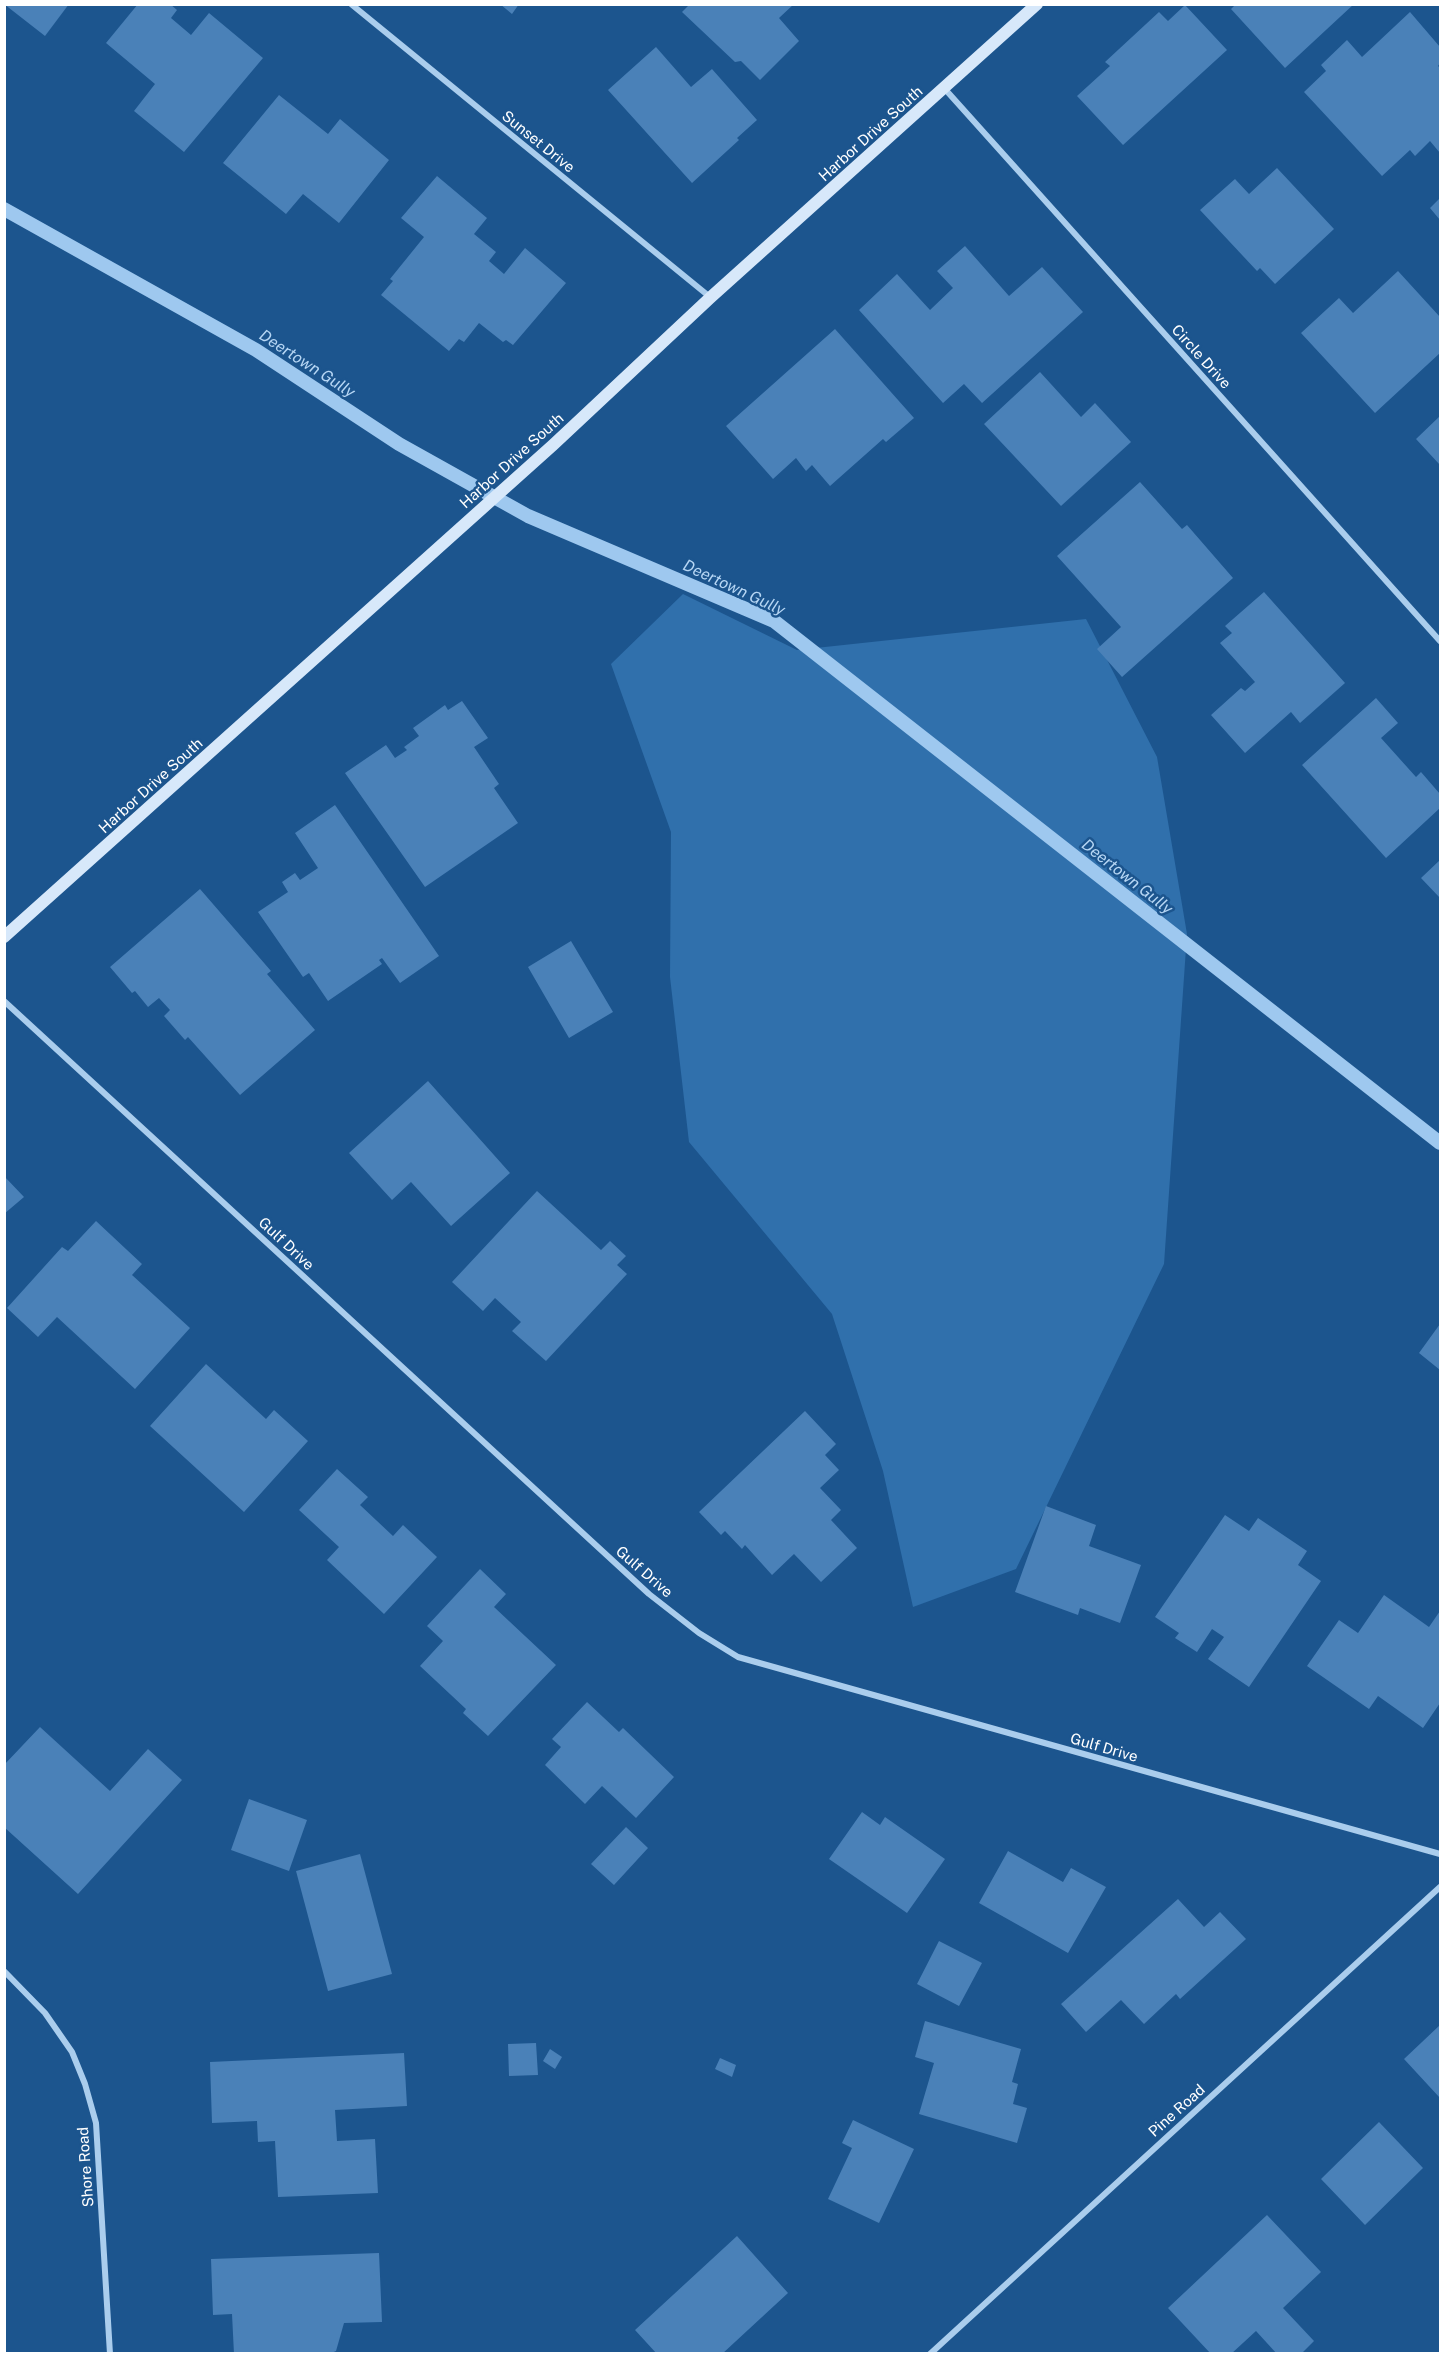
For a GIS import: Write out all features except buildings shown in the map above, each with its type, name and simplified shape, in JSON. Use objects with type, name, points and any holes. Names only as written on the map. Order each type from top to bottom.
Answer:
[{"type":"street","name":"Sunset Drive","points":[[351,4],[711,297]]},
{"type":"street","name":"Harbor Drive South","points":[[4,937],[554,445],[711,297],[1036,4]]},
{"type":"street","name":"Circle Drive","points":[[944,88],[1440,641]]},
{"type":"street","name":"Gulf Drive","points":[[4,1001],[649,1594],[699,1633],[738,1657],[1440,1854]]},
{"type":"street","name":"Pine Road","points":[[930,2354],[1440,1887]]},
{"type":"street","name":"Shore Road","points":[[4,1971],[45,2013],[72,2052],[91,2104],[96,2123],[110,2354]]},
{"type":"shaded area","points":[[683,594],[797,650],[1086,619],[1157,757],[1187,934],[1164,1264],[1016,1569],[913,1607],[883,1471],[832,1314],[689,1142],[670,977],[671,832],[611,664]]},
{"type":"waterway","name":"Deertown Gully","points":[[4,209],[256,350],[399,444],[528,516],[774,621],[1440,1143]]}]
